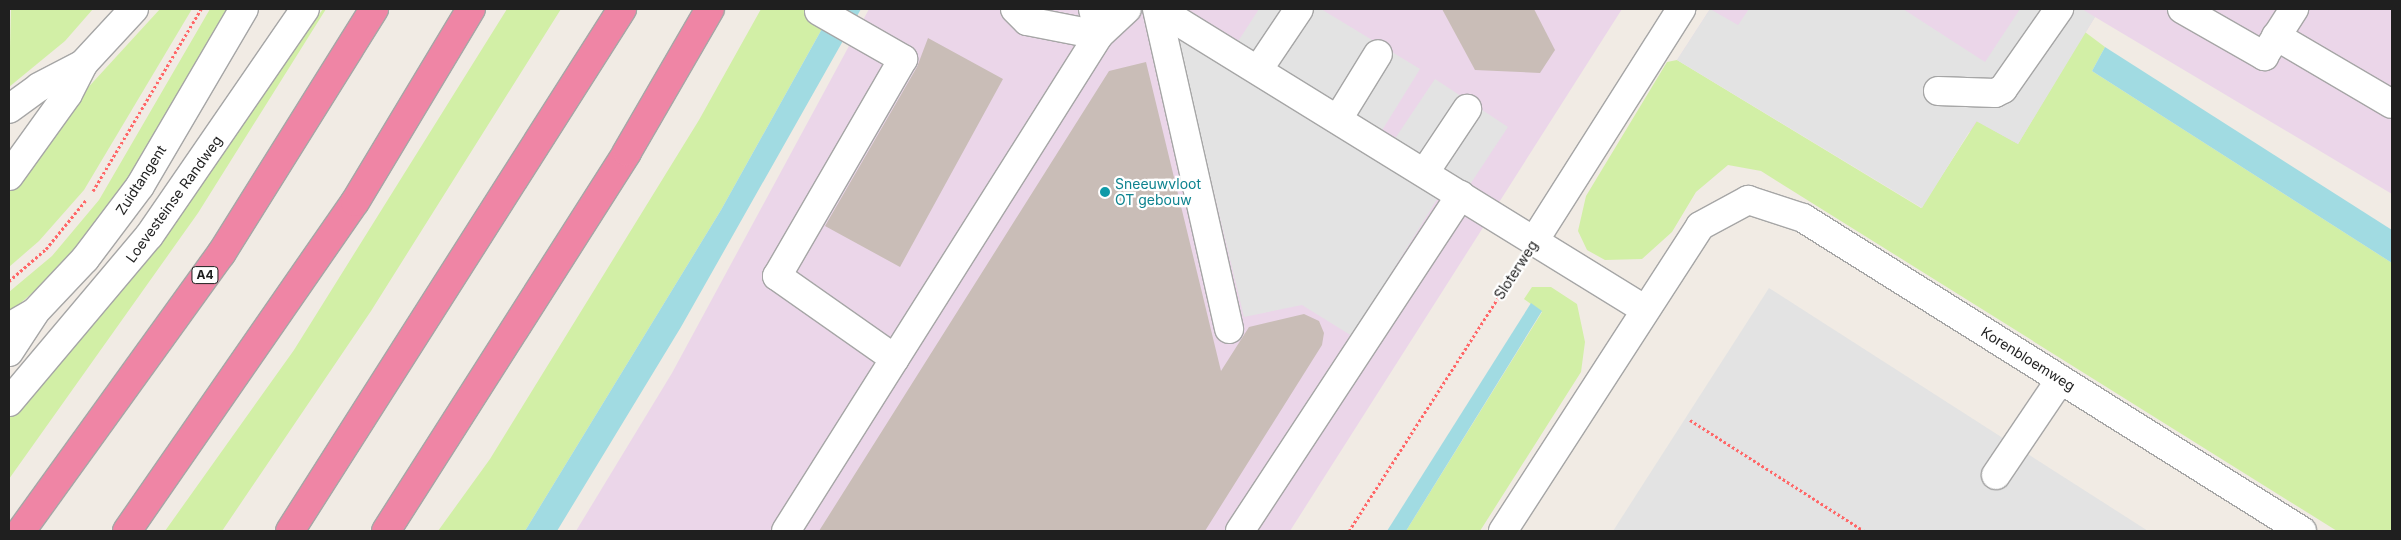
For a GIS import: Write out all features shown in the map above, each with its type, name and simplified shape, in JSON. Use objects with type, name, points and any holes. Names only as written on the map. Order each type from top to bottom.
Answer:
[{"type":"highway","name":"A4","points":[[21,531],[221,254],[374,9]]},
{"type":"highway","points":[[127,531],[355,202],[471,9]]},
{"type":"highway","points":[[290,531],[622,9]]},
{"type":"highway","points":[[386,531],[626,152],[710,9]]},
{"type":"street","points":[[9,176],[68,94],[83,64],[134,9]]},
{"type":"street","name":"Zuidtangent","points":[[9,327],[35,312],[85,259],[140,186],[244,9]]},
{"type":"street","name":"Loevesteinse Randweg","points":[[9,402],[149,236],[305,9]]},
{"type":"street","points":[[1014,9],[1027,22],[1099,35]]},
{"type":"street","points":[[1093,9],[1099,35]]},
{"type":"street","points":[[786,531],[1099,35],[1127,9]]},
{"type":"street","points":[[1157,9],[1425,172],[1644,309],[1503,531]]},
{"type":"street","points":[[1157,9],[1229,328]]},
{"type":"street","points":[[1258,70],[1299,9]]},
{"type":"street","name":"Sloterweg","points":[[1534,241],[1681,9]]},
{"type":"street","points":[[1938,91],[1995,93],[2003,89],[2059,9]]},
{"type":"street","points":[[2182,9],[2264,56],[2294,9]]},
{"type":"street","points":[[819,11],[903,58],[777,276],[895,359]]},
{"type":"street","points":[[2276,36],[2392,104]]},
{"type":"street","points":[[1338,119],[1378,54]]},
{"type":"street","points":[[9,109],[39,87],[83,64]]},
{"type":"street","points":[[1425,172],[1467,109]]},
{"type":"street","points":[[1240,531],[1461,195]]},
{"type":"street","name":"Korenbloemweg","points":[[1644,309],[1700,226],[1748,200],[1803,218],[2302,531]]},
{"type":"street","points":[[9,352],[35,312]]},
{"type":"street","points":[[1996,475],[2060,380]]},
{"type":"path","points":[[9,281],[46,249],[92,193],[201,9]]},
{"type":"path","name":"Sloterweg","points":[[1349,531],[1534,241]]},
{"type":"path","points":[[1690,420],[1864,531]]},
{"type":"shaded area","points":[[869,9],[1622,9],[1290,531],[576,531],[672,373]]},
{"type":"shaded area","points":[[1259,9],[1321,9],[1420,69],[1381,132],[1237,43]]},
{"type":"shaded area","points":[[1710,9],[2392,9],[2392,194],[2095,17],[2018,144],[1677,60]]},
{"type":"shaded area","points":[[1710,9],[1738,25],[1749,9],[1903,9],[1985,62],[2020,9],[2082,9],[2095,17],[2018,144],[1976,121],[1922,208],[1677,60]]},
{"type":"shaded area","points":[[1180,37],[1441,193],[1352,336],[1302,305],[1244,317],[1178,43]]},
{"type":"shaded area","points":[[1435,79],[1508,127],[1467,189],[1394,140]]},
{"type":"shaded area","points":[[1769,288],[2148,531],[1613,531]]},
{"type":"green space","points":[[11,9],[93,9],[65,41],[9,87]]},
{"type":"green space","points":[[160,9],[192,9],[84,190],[39,241],[9,267],[9,191],[13,184],[61,117]]},
{"type":"green space","points":[[210,9],[233,9],[115,207],[67,263],[9,313],[9,292],[52,256],[99,200]]},
{"type":"green space","points":[[323,9],[326,9],[198,213],[9,479],[9,418],[227,142]]},
{"type":"green space","points":[[507,9],[561,9],[371,311],[222,531],[165,531],[294,350]]},
{"type":"green space","points":[[761,9],[833,9],[721,210],[525,531],[438,531],[490,459],[699,120]]},
{"type":"green space","points":[[2085,32],[2105,47],[2092,71],[2392,263],[2392,531],[2337,531],[1761,171],[1728,165],[1696,192],[1672,232],[1642,259],[1605,260],[1587,250],[1578,231],[1586,196],[1667,62],[1677,60],[1921,208],[1977,121],[2018,144]]},
{"type":"green space","points":[[1532,287],[1551,287],[1577,304],[1585,342],[1581,372],[1480,531],[1406,531],[1542,312],[1524,299]]},
{"type":"water","points":[[833,9],[861,9],[681,327],[557,531],[525,531],[721,210]]},
{"type":"water","points":[[2105,47],[2392,230],[2392,263],[2092,71]]},
{"type":"water","points":[[1531,303],[1542,311],[1406,531],[1387,531]]},
{"type":"building","points":[[1442,9],[1534,9],[1555,50],[1540,73],[1475,70]]},
{"type":"building","points":[[928,38],[1003,79],[900,267],[825,226],[917,67]]},
{"type":"building","name":"Sneeuwvloot OT gebouw","points":[[1146,62],[1221,371],[1249,327],[1304,314],[1319,321],[1324,333],[1322,345],[1205,531],[819,531],[1109,71]]},
{"type":"place","name":"Sneeuwvloot OT gebouw","points":[[1105,192]]}]
